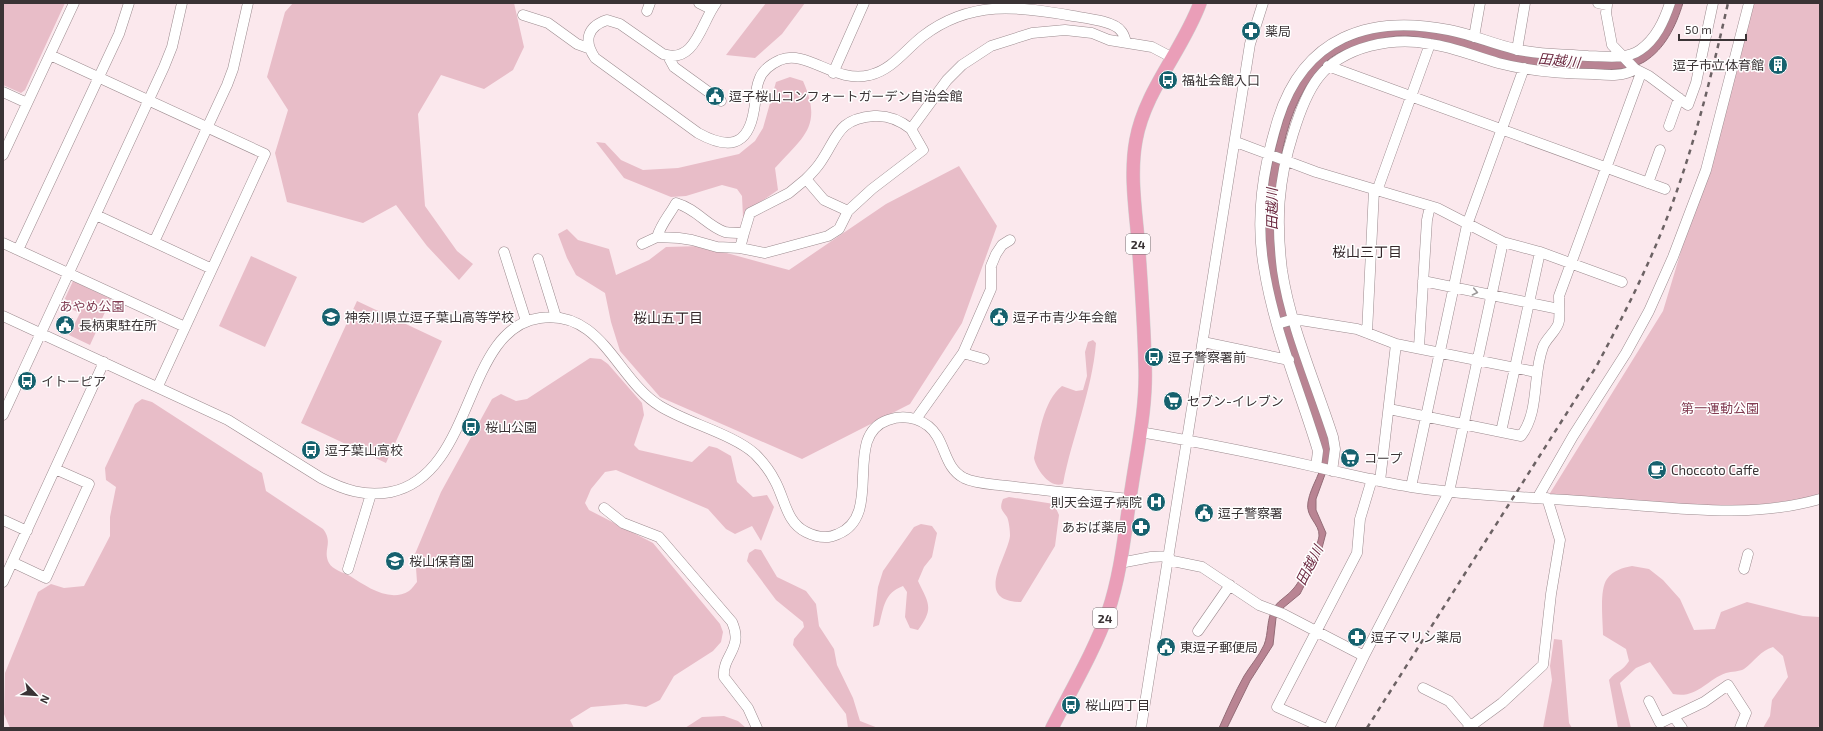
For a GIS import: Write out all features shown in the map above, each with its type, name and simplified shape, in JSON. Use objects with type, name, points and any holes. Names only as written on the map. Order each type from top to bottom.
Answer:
[{"type":"main road","name":"24","points":[[1052,728],[1108,613],[1120,563],[1140,432],[1146,366],[1135,201],[1135,151],[1143,116],[1192,24],[1200,3]]},
{"type":"street","points":[[3,155],[74,3]]},
{"type":"street","points":[[18,250],[119,34],[129,3]]},
{"type":"street","points":[[3,415],[149,101],[172,47],[182,3]]},
{"type":"street","points":[[154,242],[233,69],[248,3]]},
{"type":"street","points":[[668,56],[683,55],[689,51],[714,6],[699,3]]},
{"type":"street","points":[[833,73],[864,3]]},
{"type":"street","points":[[1141,728],[1236,142],[1250,44],[1263,3]]},
{"type":"street","points":[[1474,37],[1480,3]]},
{"type":"street","points":[[1517,50],[1526,3]]},
{"type":"street","points":[[1317,467],[1318,451],[1278,324],[1263,266],[1260,229],[1260,205],[1269,154],[1286,99],[1298,76],[1321,51],[1346,36],[1369,28],[1413,24],[1474,37],[1517,50],[1546,54],[1623,57],[1639,51],[1650,42],[1660,28],[1670,3]]},
{"type":"street","points":[[1604,4],[1612,45],[1637,70],[1649,76],[1688,105],[1696,82],[1713,3]]},
{"type":"street","points":[[1423,688],[1449,701],[1470,728],[1502,703],[1543,665],[1551,594],[1560,540],[1542,498],[1573,436],[1626,353],[1649,311],[1673,256],[1708,163],[1749,3]]},
{"type":"street","points":[[721,102],[674,67],[668,56],[614,21],[607,20],[594,27],[588,40],[588,48],[595,58],[698,133],[710,139],[725,143],[740,140],[746,134],[754,112],[759,80],[764,71],[780,60],[799,58],[833,73],[857,77],[871,75],[885,69],[938,25],[953,17],[985,8],[1022,7],[1096,20],[1119,29],[1126,42]]},
{"type":"street","points":[[522,15],[548,23],[577,44],[588,48]]},
{"type":"street","points":[[911,129],[947,80],[962,65],[991,46],[1032,33],[1065,30],[1092,33],[1109,40],[1152,48],[1173,58]]},
{"type":"street","points":[[1331,470],[1335,449],[1333,437],[1293,319],[1283,271],[1279,238],[1278,210],[1284,159],[1303,104],[1319,76],[1328,66],[1350,52],[1378,44],[1398,41],[1430,44],[1524,68],[1608,75],[1637,70]]},
{"type":"street","points":[[1366,333],[1376,190],[1430,44]]},
{"type":"street","points":[[50,55],[265,154],[158,386]]},
{"type":"street","points":[[1328,66],[1665,189]]},
{"type":"street","points":[[1411,487],[1468,225],[1524,68]]},
{"type":"street","points":[[1389,409],[1521,436],[1528,427],[1532,416],[1536,372],[1543,346],[1559,323],[1559,296],[1605,167],[1637,70]]},
{"type":"street","points":[[3,92],[27,103]]},
{"type":"street","points":[[1669,126],[1678,98]]},
{"type":"street","points":[[642,244],[657,236],[692,240],[717,247],[740,248],[765,253],[828,236],[839,228],[848,211],[872,189],[923,150],[911,129],[903,122],[891,117],[863,117],[847,123],[839,131],[820,164],[806,179],[789,194],[750,213],[740,248]]},
{"type":"street","points":[[1236,142],[1316,172],[1430,206],[1503,242],[1540,252],[1622,282]]},
{"type":"street","points":[[1648,183],[1660,150]]},
{"type":"street","points":[[806,179],[824,200],[848,211]]},
{"type":"street","points":[[657,236],[662,222],[668,218],[676,203],[695,210],[717,228],[726,232],[744,233]]},
{"type":"street","points":[[1419,347],[1427,220],[1430,206]]},
{"type":"street","points":[[96,215],[212,269]]},
{"type":"street","points":[[916,419],[963,353],[991,289],[991,266],[1002,245],[1010,240]]},
{"type":"street","points":[[1329,728],[1364,656],[1449,492],[1503,242]]},
{"type":"street","points":[[3,243],[185,327]]},
{"type":"street","points":[[504,252],[526,321]]},
{"type":"street","points":[[1501,432],[1540,252]]},
{"type":"street","points":[[538,259],[556,318]]},
{"type":"street","points":[[1423,281],[1559,309]]},
{"type":"street","points":[[3,316],[158,386],[228,420],[336,486],[360,494],[398,490],[419,480],[428,472],[443,455],[493,352],[506,335],[526,321],[542,317],[556,318],[577,323],[594,334],[645,393],[661,406],[750,450],[763,463],[775,480],[792,522],[804,531],[815,536],[831,537],[845,531],[855,520],[862,502],[864,450],[869,438],[876,427],[887,420],[909,417],[916,419],[930,427],[938,437],[952,468],[965,479],[1028,488],[1130,499]]},
{"type":"street","points":[[1278,324],[1293,319],[1357,329],[1396,344],[1419,347],[1536,372]]},
{"type":"street","points":[[1203,342],[1289,360]]},
{"type":"street","points":[[1324,728],[1277,707],[1357,553],[1360,519],[1376,480],[1389,409],[1396,344]]},
{"type":"street","points":[[963,353],[984,359]]},
{"type":"street","points":[[3,582],[104,362]]},
{"type":"street","points":[[1140,432],[1187,440],[1411,487],[1449,492],[1734,511],[1784,508],[1820,499]]},
{"type":"street","points":[[12,562],[46,578],[89,484],[55,469]]},
{"type":"street","points":[[348,569],[371,494]]},
{"type":"street","points":[[604,508],[624,523],[659,537],[732,622],[737,632],[735,646],[723,671],[724,677],[748,708],[757,728]]},
{"type":"street","points":[[3,520],[26,531]]},
{"type":"street","points":[[1744,569],[1748,554]]},
{"type":"street","points":[[1120,563],[1151,557],[1168,558],[1202,567],[1269,610],[1283,614],[1364,656]]},
{"type":"street","points":[[1198,631],[1230,585]]},
{"type":"street","points":[[1649,701],[1660,723],[1704,702],[1728,685],[1746,713],[1740,728]]},
{"type":"street","points":[[1674,717],[1682,728]]},
{"type":"green space","points":[[3,3],[65,3],[25,90],[21,93],[3,85]]},
{"type":"green space","points":[[293,3],[514,3],[524,47],[513,70],[484,89],[441,75],[418,114],[425,206],[457,251],[473,264],[459,280],[427,246],[396,205],[363,223],[287,202],[275,153],[288,110],[267,77],[285,12]]},
{"type":"green space","points":[[766,3],[805,3],[782,34],[755,58],[726,55]]},
{"type":"green space","name":"第一運動公園","points":[[1748,3],[1820,3],[1820,497],[1709,511],[1547,498],[1663,311],[1710,155]]},
{"type":"green space","points":[[790,77],[803,81],[809,96],[811,120],[802,138],[775,168],[778,190],[756,205],[743,217],[742,196],[737,189],[722,185],[686,196],[671,197],[624,178],[596,142],[605,143],[621,160],[643,170],[678,168],[739,154],[755,141],[763,128],[776,82]]},
{"type":"green space","points":[[959,166],[997,226],[962,323],[910,404],[802,459],[660,397],[620,351],[611,322],[605,293],[576,275],[567,258],[558,234],[567,229],[578,240],[609,249],[616,275],[649,260],[666,247],[701,246],[789,270],[886,204]]},
{"type":"green space","points":[[251,256],[297,277],[265,347],[219,326]]},
{"type":"green space","name":"あやめ公園","points":[[73,281],[111,299],[90,345],[69,335],[80,313],[62,305]]},
{"type":"green space","points":[[357,301],[442,341],[386,463],[301,423]]},
{"type":"green space","points":[[1093,340],[1096,343],[1094,361],[1063,484],[1053,484],[1044,477],[1034,458],[1040,429],[1050,400],[1062,386],[1076,391],[1083,390],[1087,376],[1085,352],[1088,342]]},
{"type":"green space","points":[[590,358],[601,359],[608,364],[642,403],[644,415],[634,445],[639,450],[692,462],[709,446],[717,448],[731,456],[737,482],[753,497],[767,495],[774,507],[761,541],[752,526],[735,534],[726,529],[708,509],[616,470],[605,472],[591,489],[585,503],[589,510],[653,543],[720,624],[723,632],[721,642],[713,651],[674,676],[660,700],[646,707],[626,704],[591,707],[570,720],[574,728],[10,728],[4,714],[5,673],[38,592],[51,584],[64,588],[84,586],[110,536],[110,517],[116,487],[106,480],[105,468],[135,404],[142,399],[152,402],[262,473],[266,491],[323,529],[328,538],[327,558],[329,563],[335,569],[378,592],[394,595],[409,591],[417,582],[415,554],[441,492],[492,399],[501,394],[516,401],[527,399]]},
{"type":"green space","points":[[1009,497],[1054,504],[1059,515],[1055,546],[1021,602],[1007,600],[999,594],[996,587],[996,577],[1010,536],[1008,519],[1001,507],[1003,499]]},
{"type":"green space","points":[[921,524],[932,526],[937,533],[932,557],[924,567],[918,581],[925,595],[928,606],[928,611],[923,623],[918,630],[910,628],[905,617],[907,592],[903,586],[888,597],[879,625],[873,627],[878,587],[883,571],[914,527]]},
{"type":"green space","points":[[755,549],[761,550],[777,577],[806,591],[816,604],[819,626],[834,649],[837,665],[853,698],[860,721],[878,728],[848,728],[846,714],[793,645],[794,639],[804,627],[803,622],[776,600],[747,561],[749,553]]},
{"type":"green space","points":[[1632,566],[1649,569],[1663,580],[1680,599],[1694,630],[1715,629],[1721,612],[1747,602],[1803,616],[1820,617],[1820,723],[1818,728],[1763,728],[1770,716],[1772,700],[1788,677],[1783,656],[1773,647],[1761,654],[1744,669],[1719,676],[1689,694],[1673,694],[1650,662],[1636,668],[1620,683],[1631,728],[1618,728],[1609,680],[1629,661],[1626,649],[1603,635],[1602,598],[1603,590],[1609,576],[1618,570]]},
{"type":"green space","points":[[1554,639],[1562,640],[1569,723],[1572,728],[1543,728],[1552,680],[1550,666]]},
{"type":"green space","points":[[724,716],[738,721],[746,728],[685,728],[702,717]]},
{"type":"water","name":"田越川","points":[[1674,3],[1683,3],[1677,20],[1664,44],[1644,62],[1631,67],[1602,70],[1532,65],[1500,59],[1435,40],[1403,36],[1376,40],[1341,52],[1328,60],[1312,77],[1300,98],[1290,122],[1283,147],[1276,198],[1275,223],[1276,246],[1329,440],[1331,458],[1316,499],[1316,510],[1326,533],[1321,552],[1300,594],[1283,608],[1276,618],[1273,645],[1250,681],[1227,728],[1219,728],[1246,672],[1264,645],[1271,611],[1276,604],[1292,591],[1297,584],[1305,571],[1319,536],[1319,532],[1310,516],[1308,502],[1321,467],[1322,454],[1285,343],[1273,298],[1267,257],[1265,223],[1270,173],[1283,121],[1288,105],[1303,77],[1325,54],[1339,45],[1377,30],[1399,28],[1444,33],[1478,43],[1508,48],[1544,52],[1635,57]]},
{"type":"railway","points":[[1367,728],[1596,367],[1628,306],[1666,221],[1690,151],[1704,102],[1728,3]]},
{"type":"place","name":"薬局","points":[[1251,31]]},
{"type":"place","name":"逗子市立体育館","points":[[1778,65]]},
{"type":"place","name":"福祉会館入口","points":[[1168,80]]},
{"type":"place","name":"逗子桜山コンフォートガーデン自治会館","points":[[715,96]]},
{"type":"place","name":"神奈川県立逗子葉山高等学校","points":[[331,317]]},
{"type":"place","name":"逗子市青少年会館","points":[[999,317]]},
{"type":"place","name":"長柄東駐在所","points":[[65,325]]},
{"type":"place","name":"逗子警察署前","points":[[1154,357]]},
{"type":"place","name":"イトーピア","points":[[27,381]]},
{"type":"place","name":"セブン-イレブン","points":[[1173,401]]},
{"type":"place","name":"桜山公園","points":[[471,427]]},
{"type":"place","name":"逗子葉山高校","points":[[311,450]]},
{"type":"place","name":"コープ","points":[[1350,458]]},
{"type":"place","name":"Choccoto Caffe","points":[[1657,470]]},
{"type":"place","name":"則天会逗子病院","points":[[1156,502]]},
{"type":"place","name":"逗子警察署","points":[[1204,513]]},
{"type":"place","name":"あおば薬局","points":[[1141,527]]},
{"type":"place","name":"桜山保育園","points":[[395,561]]},
{"type":"place","name":"逗子マリン薬局","points":[[1357,637]]},
{"type":"place","name":"東逗子郵便局","points":[[1166,647]]},
{"type":"place","name":"桜山四丁目","points":[[1071,705]]},
{"type":"district","name":"桜山三丁目","points":[[1367,251]]},
{"type":"district","name":"桜山五丁目","points":[[668,317]]}]
